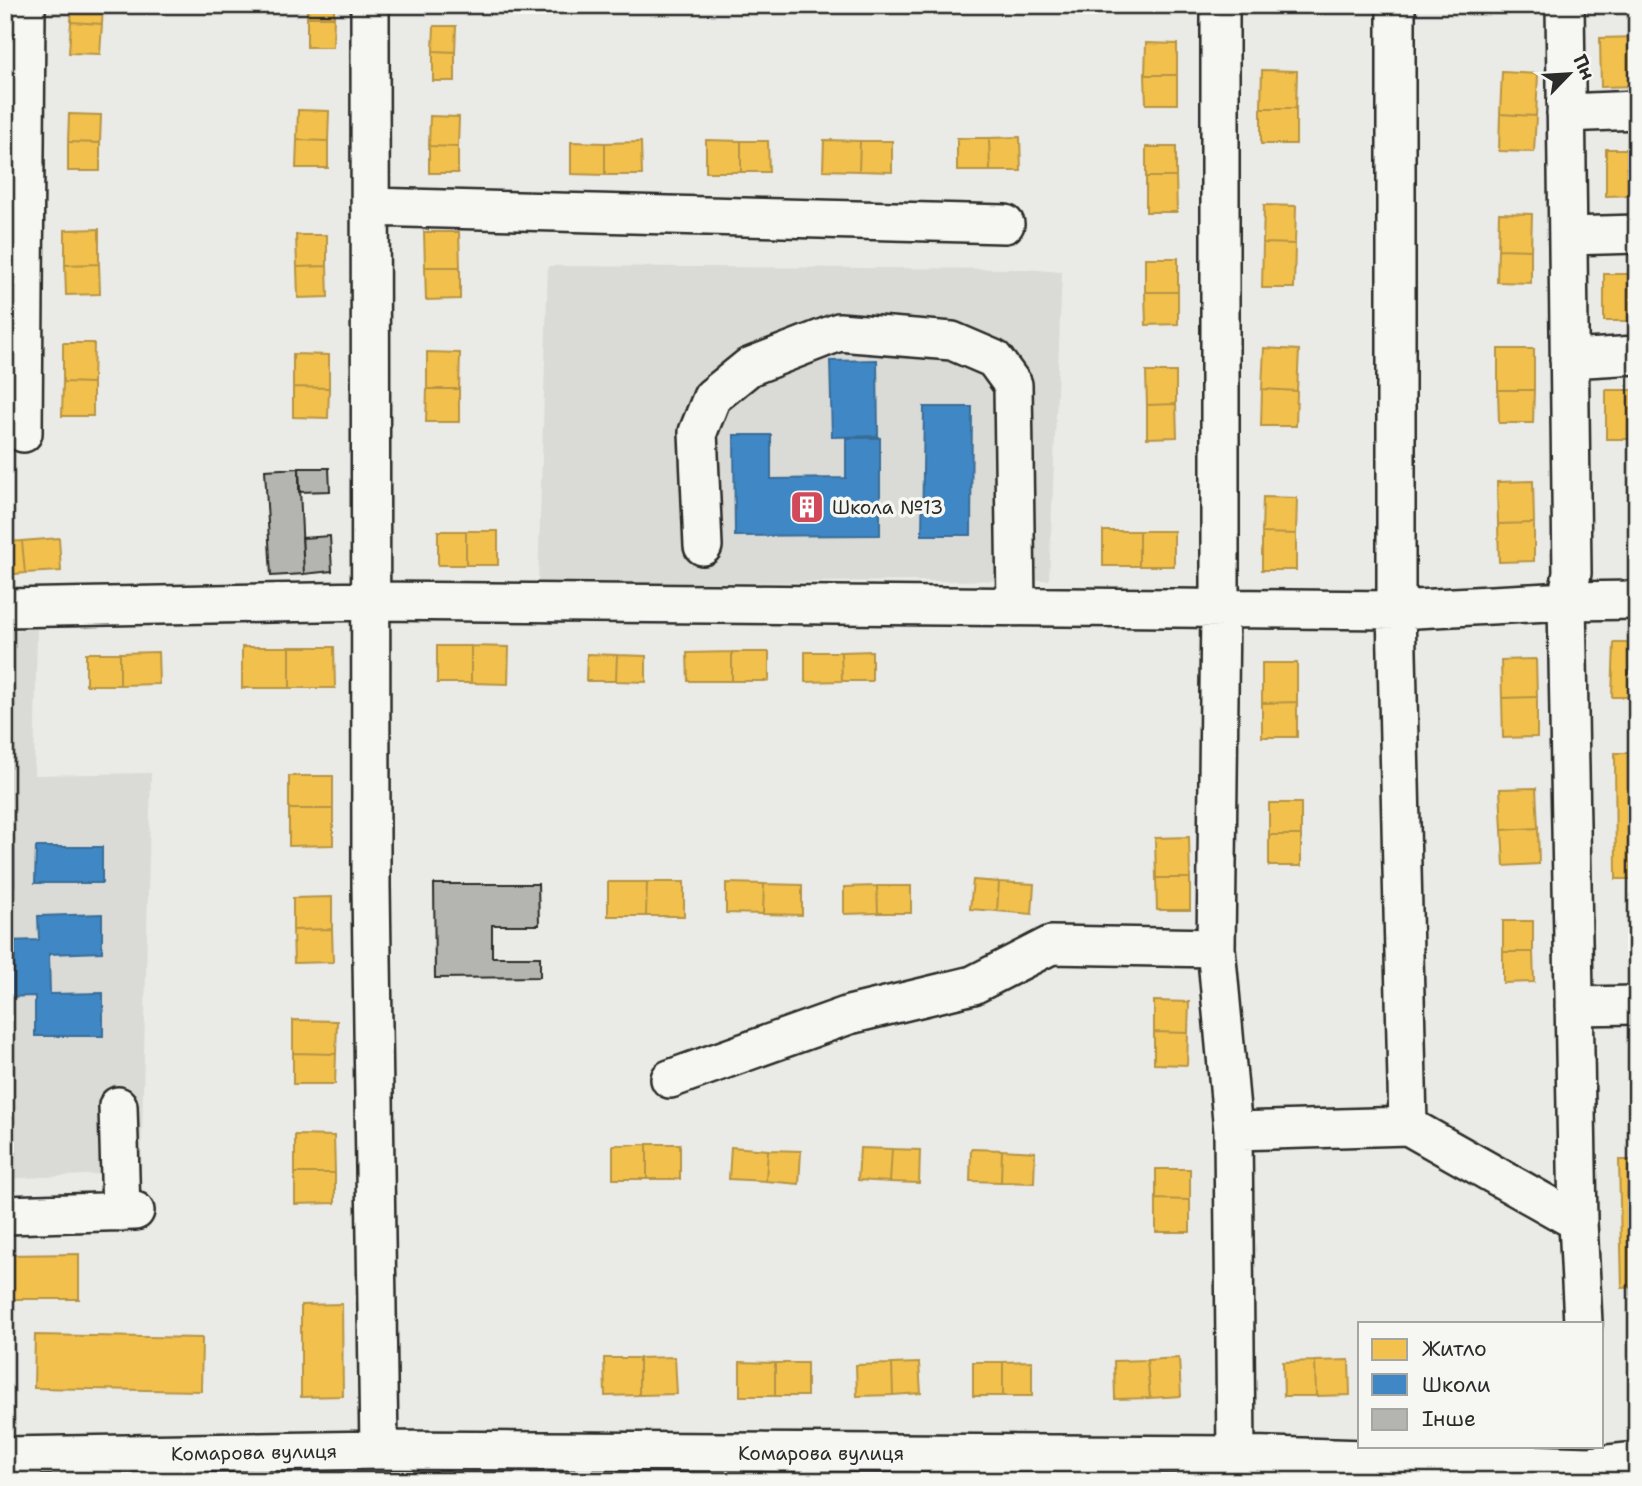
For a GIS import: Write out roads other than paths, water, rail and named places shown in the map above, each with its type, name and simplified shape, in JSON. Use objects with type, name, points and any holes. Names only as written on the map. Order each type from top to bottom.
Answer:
[{"type":"street","points":[[23,433],[15,204],[26,5]]},
{"type":"street","points":[[370,5],[371,872],[379,1450]]},
{"type":"street","points":[[1220,5],[1220,610],[1216,948],[1233,1131],[1236,1455]]},
{"type":"street","points":[[1396,5],[1396,610],[1408,1126]]},
{"type":"street","points":[[1565,5],[1572,573],[1567,601],[1578,1222],[1583,1322]]},
{"type":"street","points":[[1566,113],[1637,110]]},
{"type":"street","points":[[370,207],[1006,224]]},
{"type":"street","points":[[1568,236],[1637,234]]},
{"type":"street","points":[[702,546],[698,432],[712,397],[750,367],[839,332],[952,341],[994,359],[1013,385],[1016,605]]},
{"type":"street","points":[[1569,359],[1637,355]]},
{"type":"street","points":[[5,608],[370,601],[1396,610],[1637,600]]},
{"type":"street","points":[[670,1079],[849,1015],[973,985],[1051,945],[1216,948]]},
{"type":"street","points":[[1574,1006],[1637,1005]]},
{"type":"street","points":[[5,1215],[128,1211],[118,1106]]},
{"type":"street","points":[[1233,1131],[1408,1126],[1578,1222]]},
{"type":"street","name":"Комарова вулиця","points":[[5,1456],[333,1466],[379,1450],[628,1466],[1236,1455],[1590,1464],[1637,1461]]},
{"type":"place","name":"Школа №13","points":[[807,507]]}]
